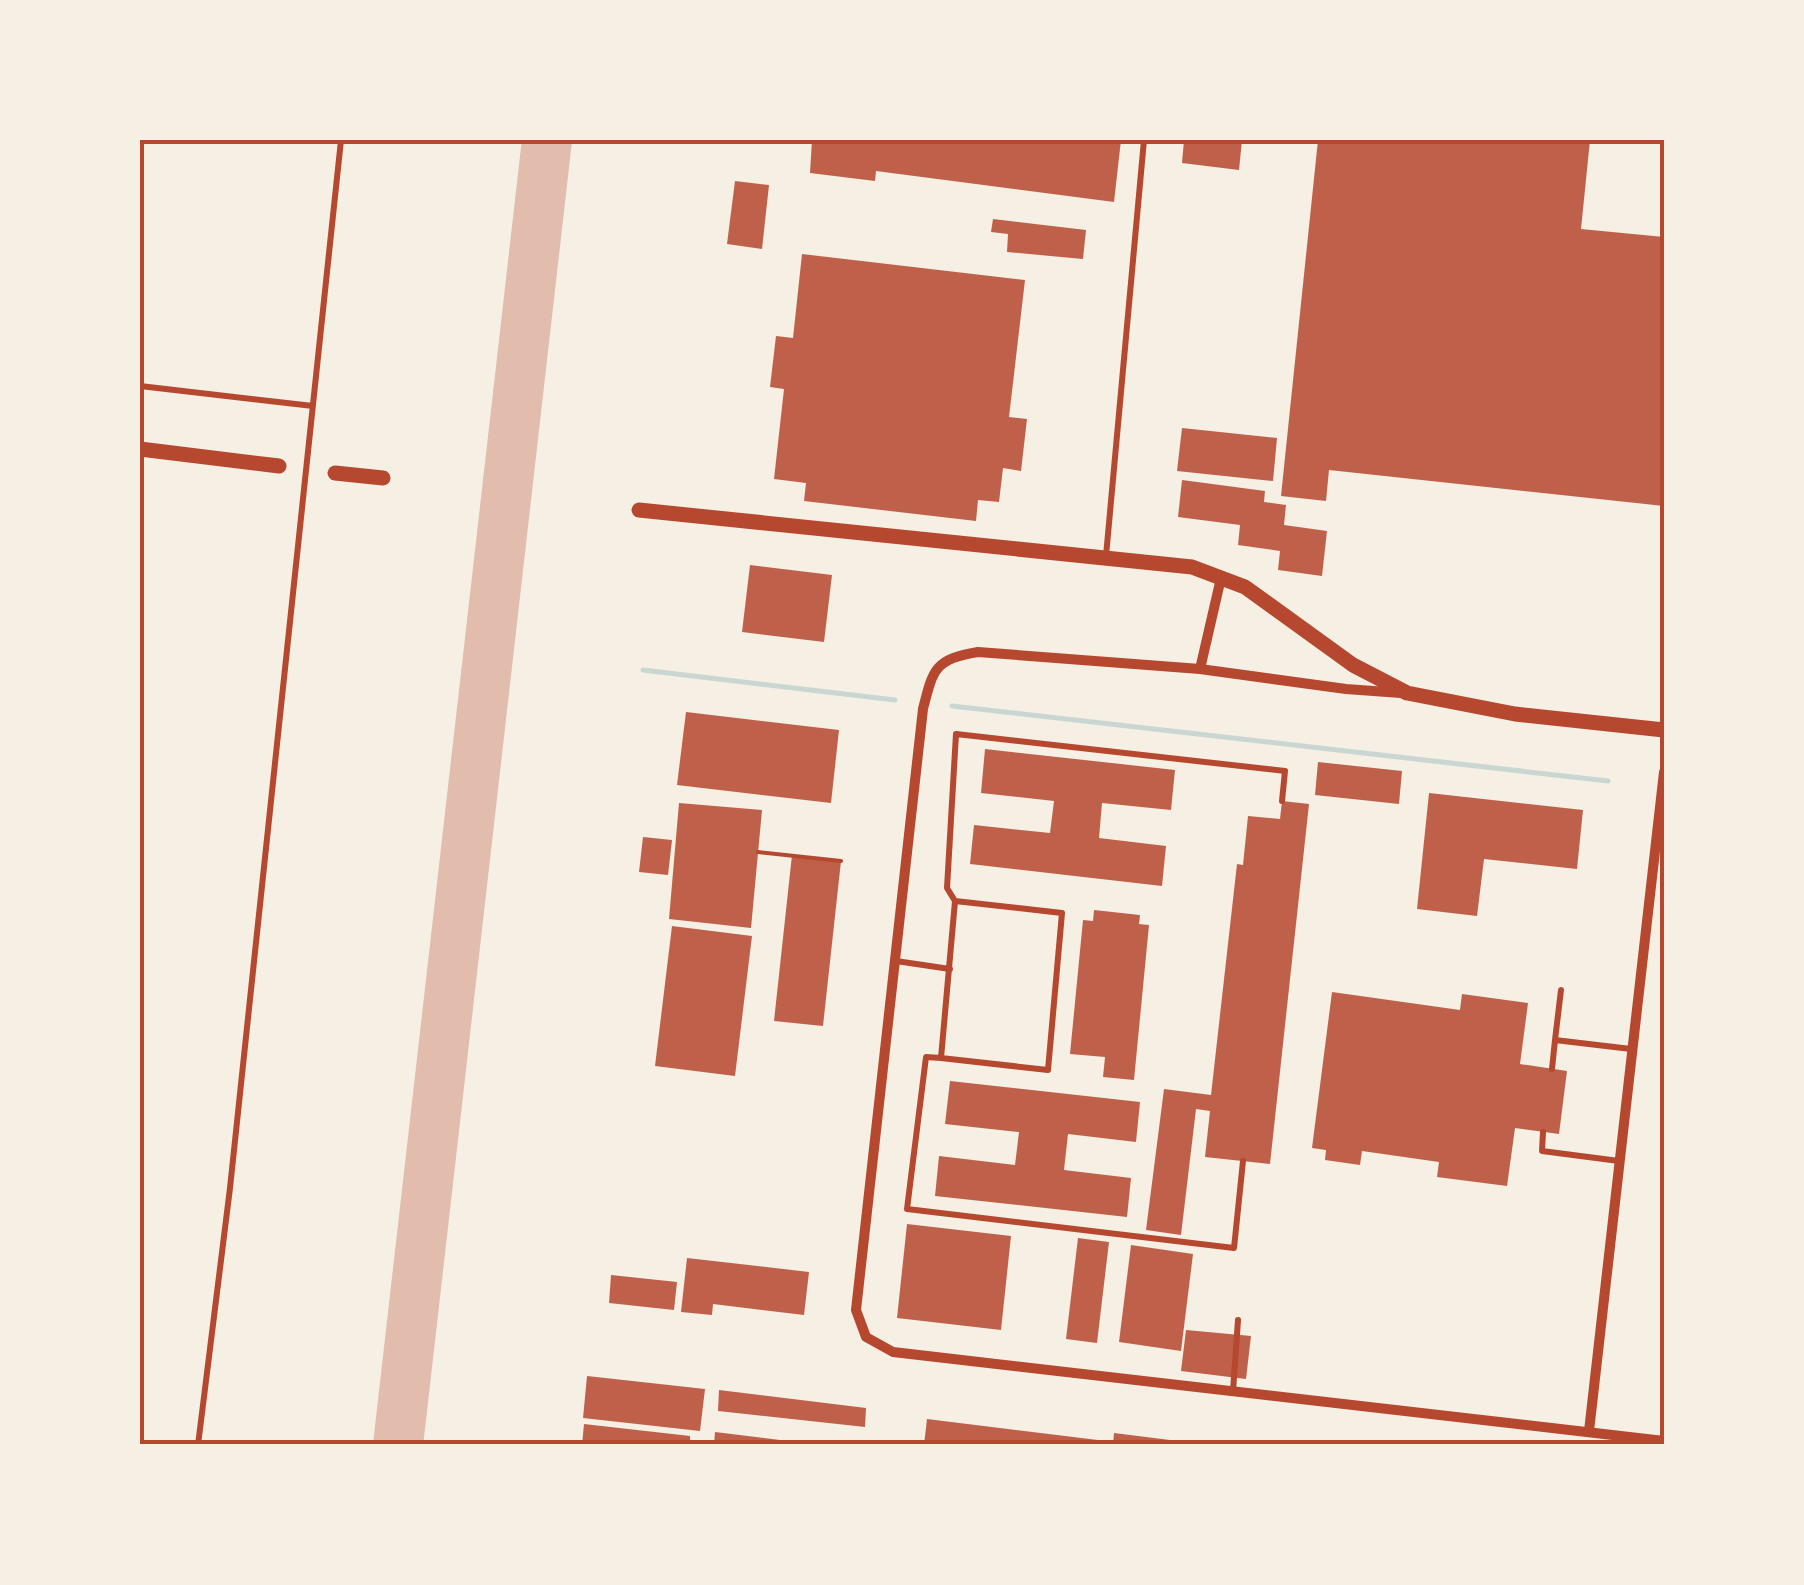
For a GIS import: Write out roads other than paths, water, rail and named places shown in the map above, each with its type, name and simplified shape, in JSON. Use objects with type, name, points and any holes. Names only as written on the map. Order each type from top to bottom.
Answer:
[{"type":"street","points":[[140,450],[280,466]]},
{"type":"street","points":[[335,472],[383,478]]},
{"type":"street","points":[[639,510],[1192,567],[1245,587],[1353,665],[1406,693]]},
{"type":"street","points":[[1200,669],[1220,578]]},
{"type":"street","points":[[1664,730],[1514,714],[1406,693],[1200,669],[978,652],[952,656],[932,675],[923,709],[856,1310],[866,1338],[893,1352],[1664,1441]]},
{"type":"street","points":[[1590,1431],[1664,772]]},
{"type":"lane","points":[[198,1445],[232,1168],[341,140]]},
{"type":"lane","points":[[1106,557],[1144,140]]},
{"type":"lane","points":[[140,386],[313,406]]},
{"type":"lane","points":[[941,1058],[955,900],[947,888],[956,734],[1285,771],[1282,800]]},
{"type":"lane","points":[[955,900],[1062,913],[1048,1070],[926,1057],[907,1209],[1234,1248],[1243,1161]]},
{"type":"lane","points":[[895,960],[950,969]]},
{"type":"lane","points":[[1552,1069],[1561,990]]},
{"type":"lane","points":[[1555,1040],[1633,1050]]},
{"type":"lane","points":[[1543,1132],[1542,1151],[1619,1161]]},
{"type":"lane","points":[[1232,1390],[1238,1320]]},
{"type":"waterway","points":[[643,670],[895,700]]},
{"type":"waterway","points":[[952,706],[1608,781]]}]
